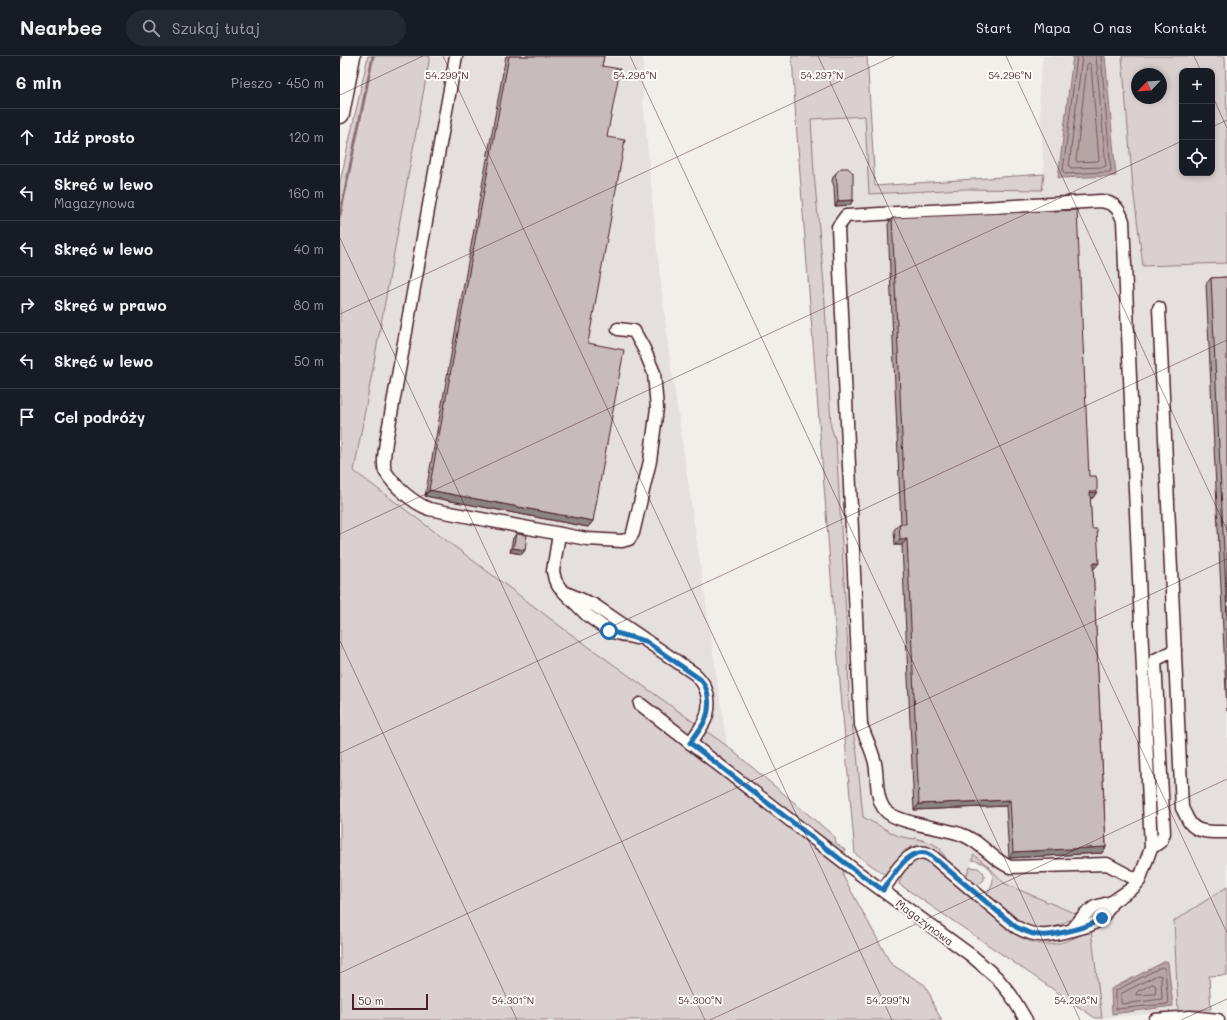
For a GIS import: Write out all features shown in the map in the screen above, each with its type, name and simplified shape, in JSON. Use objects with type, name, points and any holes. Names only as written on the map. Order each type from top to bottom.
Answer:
[{"type":"highway","points":[[340,114],[351,56]]},
{"type":"street","points":[[456,56],[386,442],[383,467],[387,475],[410,498],[429,509],[587,539],[622,541],[629,539],[633,533],[652,447],[657,408],[654,373],[644,349],[634,331],[618,329]]},
{"type":"street","points":[[883,890],[904,861],[911,855],[918,852],[926,853],[934,858],[1016,927],[1038,936],[1049,936],[1072,930],[1085,914],[1095,907],[1112,902],[1134,887],[1139,881],[1151,848],[1123,221],[1116,206],[1108,202],[1101,201],[846,216],[838,227],[861,726],[875,764],[880,801],[885,811],[898,819],[972,838],[1000,863],[1010,867],[1107,864],[1139,881]]},
{"type":"street","points":[[1159,308],[1182,808],[1190,824],[1199,830],[1227,832]]},
{"type":"street","points":[[559,534],[553,571],[555,580],[559,587],[587,615],[609,631],[645,641],[695,674],[706,686],[709,704],[707,716],[690,743]]},
{"type":"street","points":[[1151,848],[1161,841],[1164,833],[1155,660],[1175,650]]},
{"type":"street","name":"Magazynowa","points":[[640,704],[853,869],[972,956],[997,978],[1011,995],[1026,1020]]},
{"type":"street","points":[[1155,1020],[1190,1017],[1218,1020]]},
{"type":"shaded area","points":[[368,56],[430,56],[354,471],[564,629],[727,746],[835,837],[836,843],[845,850],[843,876],[891,964],[925,985],[934,1007],[942,1020],[340,1020],[340,182]]},
{"type":"shaded area","points":[[430,56],[643,56],[643,99],[657,250],[669,352],[727,746],[564,629],[354,471]]},
{"type":"shaded area","points":[[792,56],[867,56],[875,186],[1044,174],[1042,190],[965,189],[869,194],[865,116],[811,119],[814,173],[824,284],[831,427],[836,442],[848,649],[849,708],[857,754],[863,817],[898,836],[915,838],[934,844],[939,847],[948,862],[966,877],[970,867],[978,868],[984,873],[984,880],[977,886],[929,847],[911,847],[904,851],[888,872],[884,874],[855,854],[832,590]]},
{"type":"shaded area","points":[[1043,56],[1122,56],[1133,188],[1143,266],[1227,263],[1227,887],[1174,921],[1178,1011],[1102,1018],[1099,993],[1080,913],[1074,913],[1004,883],[987,865],[974,856],[966,877],[948,862],[939,847],[898,836],[863,817],[857,754],[849,708],[848,649],[836,442],[831,427],[824,284],[814,173],[811,119],[865,116],[869,194],[965,189],[1042,190],[1044,174],[1039,90]]},
{"type":"shaded area","points":[[1122,56],[1225,56],[1227,112],[1227,263],[1143,266],[1133,188]]},
{"type":"shaded area","points":[[974,855],[987,865],[1004,883],[1074,913],[1080,913],[1066,922],[1042,929],[1022,923],[990,898],[987,893],[992,884],[993,875],[985,865],[972,860]]},
{"type":"shaded area","points":[[916,860],[924,860],[931,863],[1010,931],[1031,942],[1041,944],[1060,943],[1070,940],[1091,929],[1102,1018],[1095,1018],[899,884],[905,870]]},
{"type":"shaded area","points":[[1227,887],[1227,975],[1209,976],[1211,1009],[1178,1011],[1174,921]]},
{"type":"water","points":[[1073,56],[1105,56],[1116,176],[1058,178]]},
{"type":"water","points":[[1166,961],[1168,963],[1173,1006],[1112,1014],[1111,989]]},
{"type":"building","points":[[509,56],[604,56],[602,66],[620,69],[607,137],[625,140],[588,343],[624,350],[593,521],[429,490]]},
{"type":"building","points":[[841,168],[848,168],[853,173],[853,200],[838,201],[837,182],[835,176]]},
{"type":"building","points":[[1077,210],[1089,476],[1096,476],[1097,481],[1097,492],[1090,492],[1092,529],[1097,529],[1099,563],[1093,563],[1106,847],[1013,852],[1010,800],[919,804],[907,539],[900,539],[899,524],[906,524],[892,218]]},
{"type":"building","points":[[1227,277],[1227,615],[1211,278]]},
{"type":"building","points":[[516,534],[527,535],[525,550],[513,548]]},
{"type":"waterway","points":[[340,215],[373,56]]},
{"type":"route","points":[[609,631],[645,641],[695,674],[706,686],[709,710],[706,721],[690,743],[853,869],[883,890],[904,861],[911,855],[918,852],[926,853],[934,858],[1016,927],[1026,933],[1038,936],[1060,934],[1092,925],[1102,918]]}]
